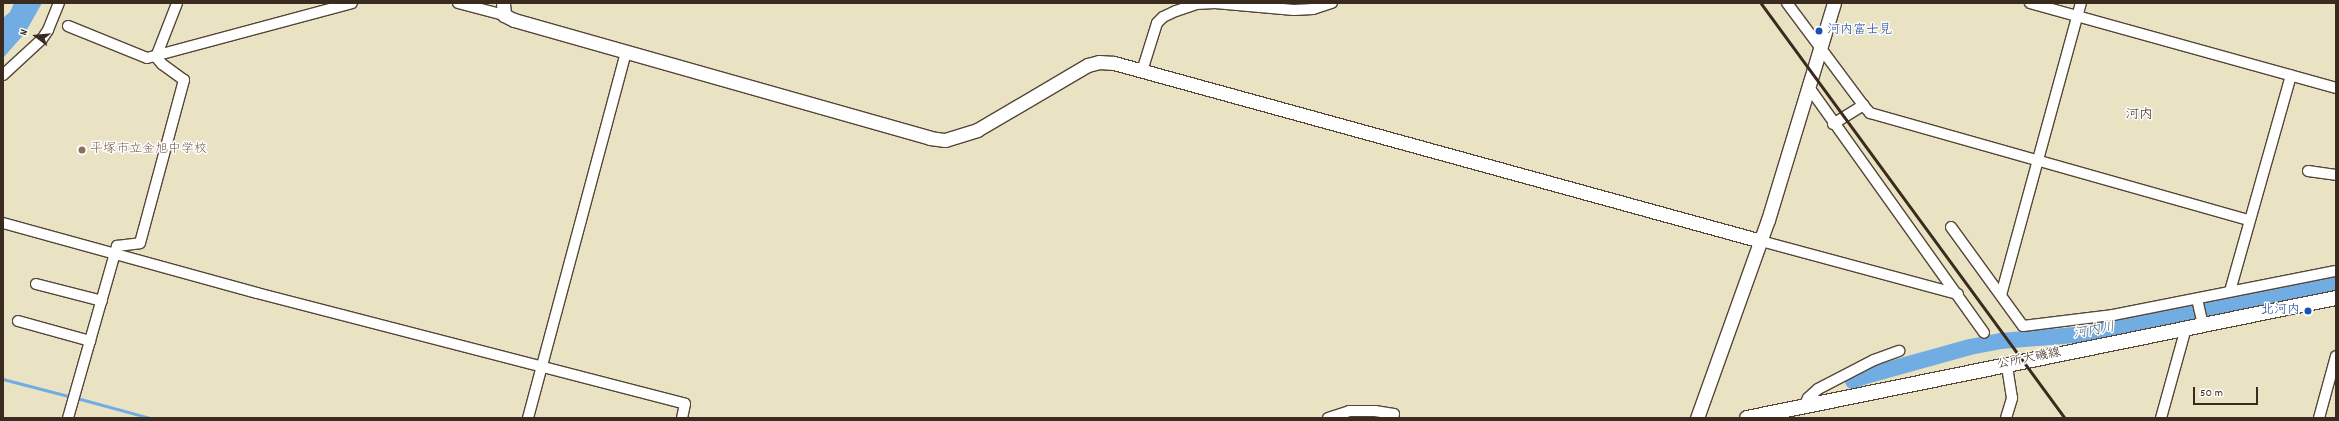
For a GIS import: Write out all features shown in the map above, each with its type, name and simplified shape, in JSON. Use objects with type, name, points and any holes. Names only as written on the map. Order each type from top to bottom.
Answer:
[{"type":"main road","name":"公所大磯線","points":[[1746,418],[2186,328],[2202,322],[2336,298]]},
{"type":"street","points":[[3,75],[42,39],[48,30],[59,3]]},
{"type":"street","points":[[156,56],[177,3]]},
{"type":"street","points":[[68,26],[142,56],[156,56],[340,5],[352,3]]},
{"type":"street","points":[[458,3],[504,9],[514,20],[930,138],[945,140],[977,130],[1088,66],[1100,62],[1114,63],[1760,242],[1958,294]]},
{"type":"street","points":[[1142,71],[1157,23],[1163,17],[1176,11],[1196,4],[1215,3],[1294,10],[1313,9],[1332,3]]},
{"type":"street","points":[[1787,3],[1870,113],[2038,159],[2249,220]]},
{"type":"street","points":[[1697,418],[1760,242],[1834,3]]},
{"type":"street","points":[[2030,3],[2336,88]]},
{"type":"street","points":[[2001,295],[2081,3]]},
{"type":"street","points":[[528,418],[626,53]]},
{"type":"street","points":[[68,418],[117,246],[140,243],[184,80],[162,64],[156,56]]},
{"type":"street","points":[[2230,291],[2291,75]]},
{"type":"street","points":[[1808,86],[1833,124],[1958,294],[1984,332]]},
{"type":"street","points":[[1833,124],[1863,105]]},
{"type":"street","points":[[2308,171],[2336,175]]},
{"type":"street","points":[[3,223],[115,254],[686,404],[682,418]]},
{"type":"street","points":[[1951,227],[2023,326],[2081,320],[2197,300],[2230,291],[2336,271]]},
{"type":"street","points":[[36,284],[102,301]]},
{"type":"street","points":[[2197,300],[2202,322]]},
{"type":"street","points":[[18,321],[90,341]]},
{"type":"street","points":[[2161,418],[2186,328]]},
{"type":"street","points":[[1804,406],[1808,398],[1818,389],[1874,360],[1899,351]]},
{"type":"street","points":[[2319,418],[2336,356]]},
{"type":"street","points":[[2006,418],[2012,398],[2007,365]]},
{"type":"street","points":[[1328,418],[1349,412],[1375,411],[1394,414],[1393,418]]},
{"type":"water","points":[[14,3],[42,3],[25,33],[3,58],[3,18],[10,12]]},
{"type":"waterway","name":"河内川","points":[[1853,381],[1862,377],[1970,347],[2001,341],[2075,335],[2336,283]]},
{"type":"waterway","points":[[3,379],[72,397]]},
{"type":"waterway","points":[[77,398],[150,418]]},
{"type":"railway","points":[[1761,3],[2065,418]]},
{"type":"place","name":"河内富士見","points":[[1819,31]]},
{"type":"place","name":"平塚市立金旭中学校","points":[[82,150]]},
{"type":"place","name":"北河内","points":[[2308,311]]},
{"type":"district","name":"河内","points":[[2139,115]]}]
